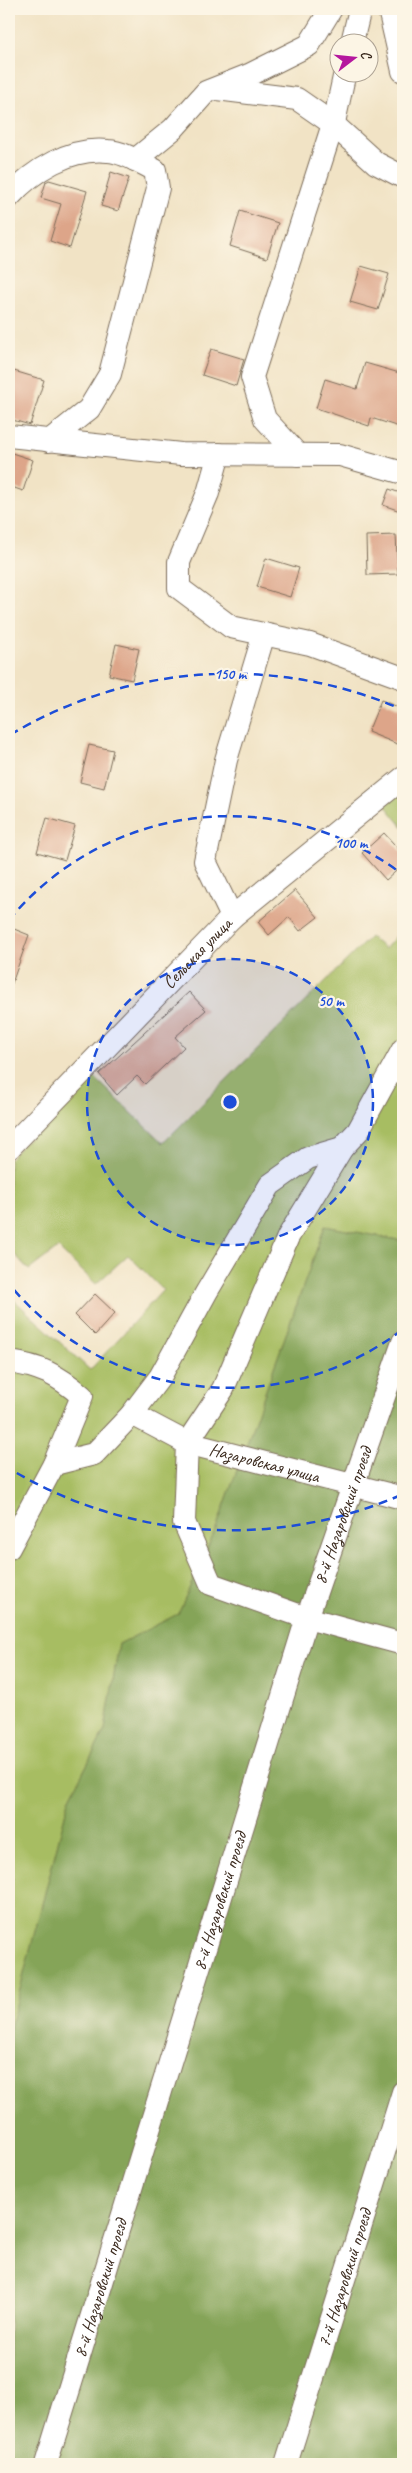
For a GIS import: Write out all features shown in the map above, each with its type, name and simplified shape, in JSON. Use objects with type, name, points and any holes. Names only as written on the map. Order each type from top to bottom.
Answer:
[{"type":"street","points":[[135,160],[172,129],[206,92],[249,75],[309,45],[330,9]]},
{"type":"street","points":[[354,32],[360,9]]},
{"type":"street","points":[[389,9],[403,71]]},
{"type":"street","points":[[298,455],[265,420],[252,376],[333,124],[343,82]]},
{"type":"street","points":[[214,89],[297,99],[333,124],[376,163],[403,177]]},
{"type":"street","points":[[9,197],[21,184],[44,167],[75,153],[109,150],[155,170],[158,188],[110,374],[89,409],[49,440]]},
{"type":"street","points":[[9,436],[181,454],[340,455],[403,473]]},
{"type":"street","points":[[219,454],[208,492],[179,562],[179,588],[231,627],[310,644],[403,678]]},
{"type":"street","points":[[232,917],[205,862],[226,760],[264,634]]},
{"type":"street","name":"Сельская улица","points":[[9,1148],[232,917],[403,778]]},
{"type":"street","points":[[403,1049],[358,1131],[342,1148],[288,1237],[223,1389],[187,1443],[184,1522],[211,1584],[307,1618],[403,1644]]},
{"type":"street","points":[[54,1464],[94,1454],[132,1414],[160,1377],[206,1293],[270,1185],[308,1158],[342,1148]]},
{"type":"street","name":"8-й Назаровский проезд","points":[[46,2464],[307,1618],[403,1342]]},
{"type":"street","points":[[9,1362],[32,1365],[62,1378],[82,1396],[54,1464],[9,1548]]},
{"type":"street","name":"Назаровская улица","points":[[132,1414],[187,1443],[403,1498]]},
{"type":"street","name":"7-й Назаровский проезд","points":[[286,2464],[403,2092]]},
{"type":"path","points":[[9,1868],[15,1880],[9,1901]]},
{"type":"green space","points":[[403,791],[403,827],[385,805]]},
{"type":"green space","points":[[403,928],[403,1241],[325,1226],[217,1526],[178,1614],[119,1644],[105,1730],[69,1800],[9,2032],[9,1306],[14,1300],[90,1370],[163,1290],[128,1255],[96,1284],[58,1248],[29,1270],[9,1248],[9,1159],[91,1074],[163,1143],[370,937],[385,949]]},
{"type":"green space","points":[[325,1226],[403,1241],[403,2464],[9,2464],[9,2032],[69,1800],[105,1730],[119,1644],[178,1614],[217,1526]]},
{"type":"building","points":[[111,172],[129,178],[118,211],[101,206]]},
{"type":"building","points":[[49,180],[87,191],[70,248],[50,241],[61,204],[41,198],[46,182]]},
{"type":"building","points":[[240,211],[278,223],[267,258],[230,246]]},
{"type":"building","points":[[361,266],[389,274],[378,310],[350,302]]},
{"type":"building","points":[[211,349],[244,359],[236,386],[202,375]]},
{"type":"building","points":[[365,363],[403,374],[403,403],[396,426],[371,418],[369,426],[316,408],[325,379],[357,389]]},
{"type":"building","points":[[14,371],[44,380],[30,425],[9,419],[9,390]]},
{"type":"building","points":[[9,452],[33,460],[23,491],[9,486]]},
{"type":"building","points":[[389,489],[403,494],[403,512],[383,505]]},
{"type":"building","points":[[396,535],[398,574],[367,575],[366,536]]},
{"type":"building","points":[[266,558],[299,568],[290,597],[257,587]]},
{"type":"building","points":[[116,644],[139,649],[132,680],[109,675]]},
{"type":"building","points":[[381,700],[403,709],[403,728],[397,744],[368,732]]},
{"type":"building","points":[[89,745],[113,750],[104,788],[80,782]]},
{"type":"building","points":[[47,818],[75,826],[65,860],[37,852]]},
{"type":"building","points":[[384,833],[403,854],[403,865],[386,880],[362,853]]},
{"type":"building","points":[[295,890],[318,917],[300,931],[289,917],[269,935],[258,922]]},
{"type":"building","points":[[9,927],[29,935],[11,986],[9,986]]},
{"type":"building","points":[[189,992],[206,1010],[175,1037],[184,1047],[145,1084],[137,1076],[117,1095],[99,1074]]},
{"type":"building","points":[[95,1294],[115,1313],[95,1335],[75,1315]]}]
